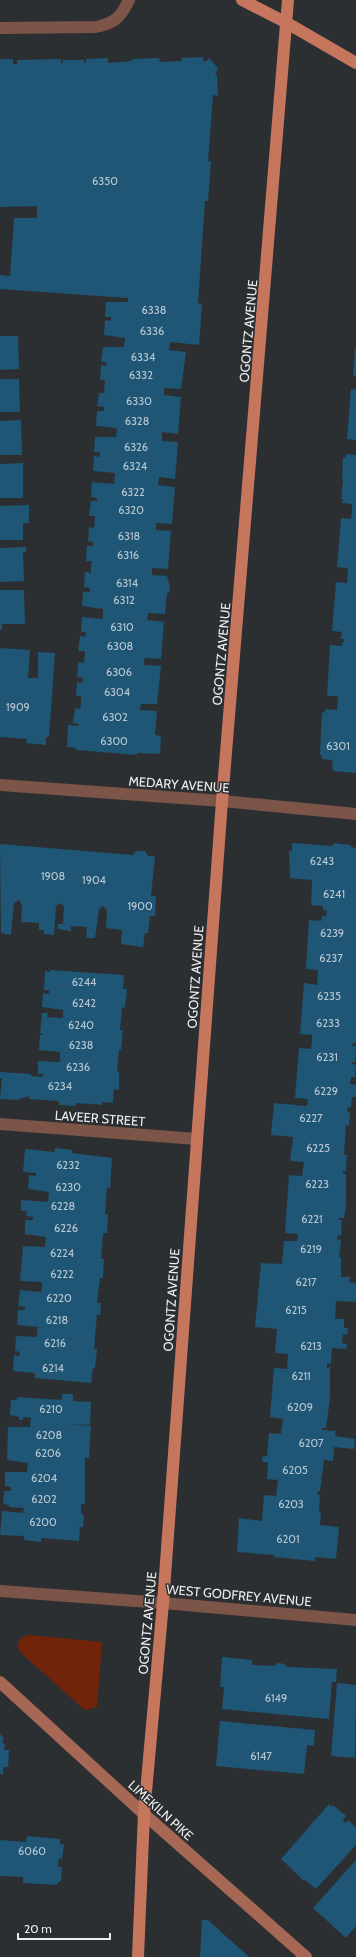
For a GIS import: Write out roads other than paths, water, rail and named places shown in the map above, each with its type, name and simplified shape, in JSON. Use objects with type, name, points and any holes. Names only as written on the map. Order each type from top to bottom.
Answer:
[{"type":"main road","points":[[242,0],[287,23],[356,63]]},
{"type":"main road","name":"OGONTZ AVENUE","points":[[138,1957],[144,1814],[163,1603],[222,801],[288,0]]},
{"type":"street","points":[[0,28],[96,27],[110,24],[123,12],[129,0]]},
{"type":"street","name":"MEDARY AVENUE","points":[[0,785],[222,801],[356,814]]},
{"type":"street","name":"LAVEER STREET","points":[[0,1124],[197,1139]]},
{"type":"street","name":"WEST GODFREY AVENUE","points":[[0,1591],[163,1603],[356,1620]]},
{"type":"street","name":"LIMEKILN PIKE","points":[[0,1682],[144,1814],[306,1957]]}]
